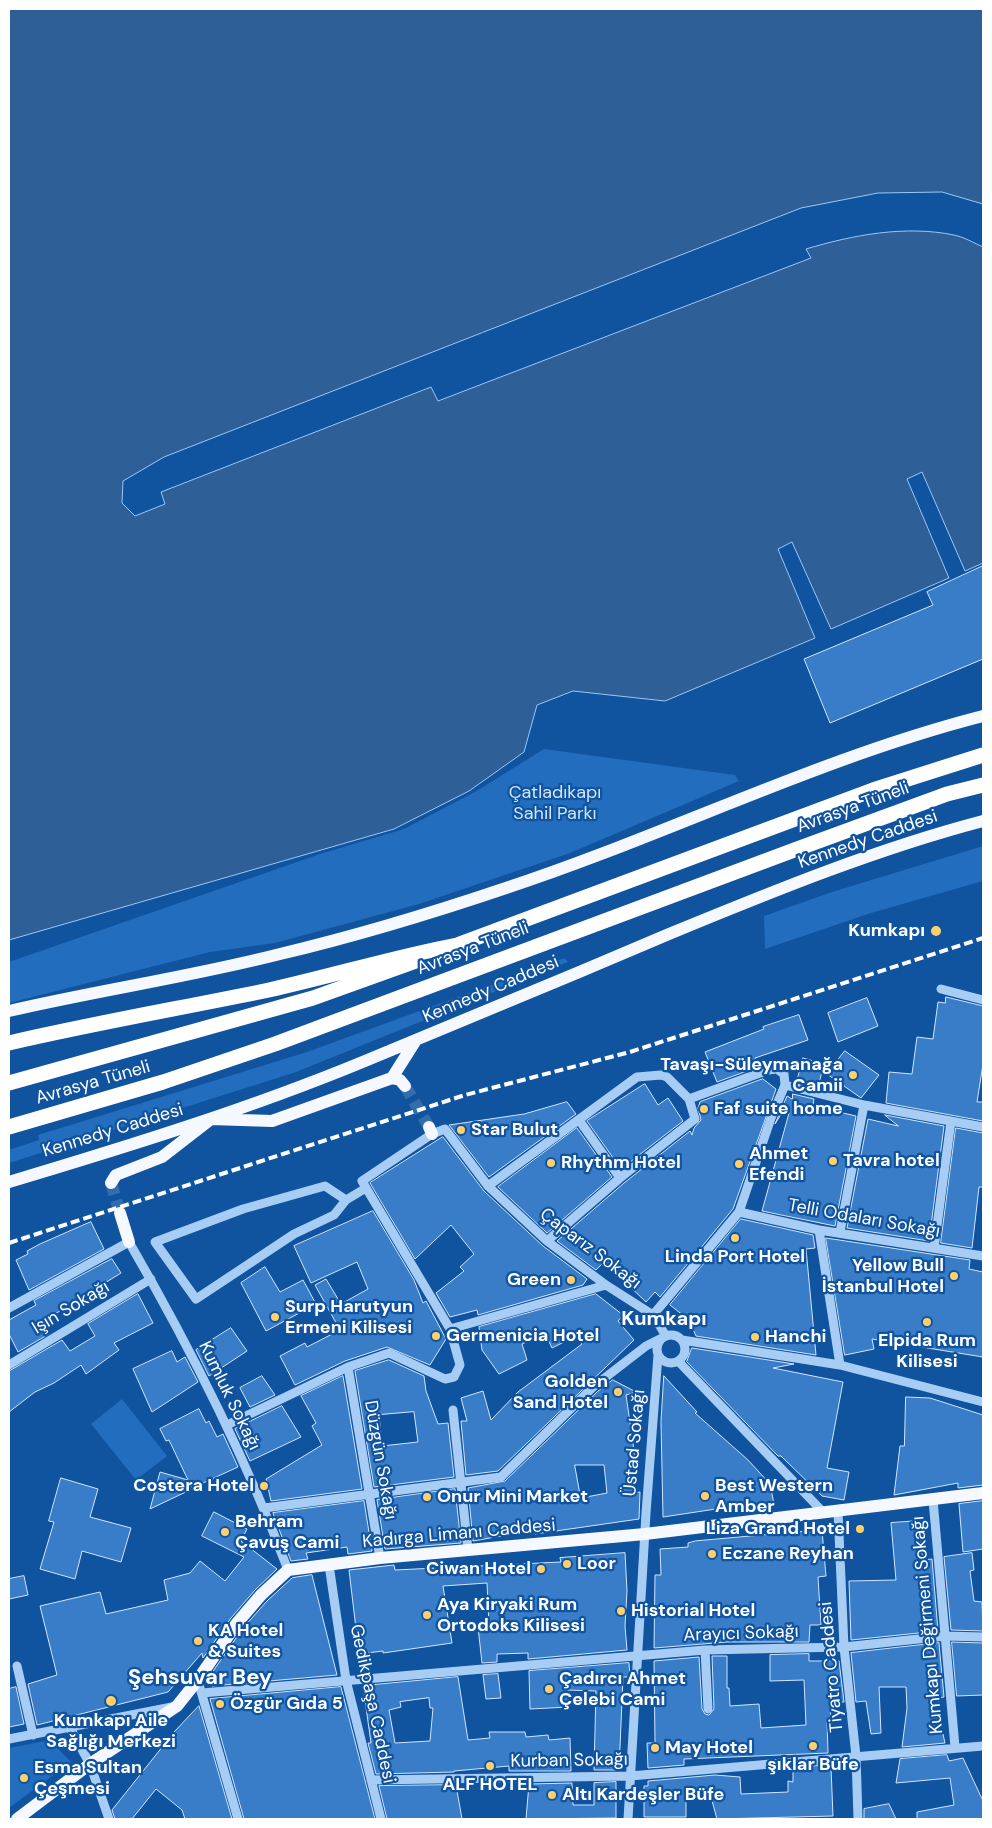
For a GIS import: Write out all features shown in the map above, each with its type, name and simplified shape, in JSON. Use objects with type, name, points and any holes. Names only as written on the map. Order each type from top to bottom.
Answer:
[{"type":"highway","points":[[9,1043],[68,1029],[269,990],[387,960],[457,946],[873,790],[983,755]]},
{"type":"highway","points":[[947,794],[983,785]]},
{"type":"highway","points":[[947,794],[983,789]]},
{"type":"highway","name":"Avrasya Tüneli","points":[[9,1127],[163,1082],[275,1044],[620,914],[947,794]]},
{"type":"highway","name":"Avrasya Tüneli","points":[[9,1083],[313,998],[457,946]]},
{"type":"main road","points":[[9,1011],[279,955],[398,922],[594,858],[759,791],[890,743],[983,716]]},
{"type":"main road","name":"Kennedy Caddesi","points":[[9,1182],[210,1119],[361,1063],[749,901],[896,847],[983,821]]},
{"type":"main road","points":[[392,1078],[416,1040]]},
{"type":"main road","points":[[111,1183],[116,1175],[162,1157],[210,1119],[272,1121],[392,1078],[400,1080],[405,1086]]},
{"type":"main road","points":[[120,1213],[129,1242]]},
{"type":"main road","name":"Kadırga Limanı Caddesi","points":[[288,1570],[380,1558],[645,1534],[983,1493]]},
{"type":"main road","points":[[17,1819],[90,1764],[177,1706],[200,1687],[237,1623],[260,1595],[288,1570]]},
{"type":"street","points":[[941,989],[983,1000]]},
{"type":"street","points":[[653,1315],[739,1212],[771,1118],[785,1085],[784,1074],[777,1069],[768,1070],[689,1100]]},
{"type":"street","points":[[488,1186],[637,1077],[661,1075],[667,1077],[689,1100],[695,1119],[620,1178],[547,1241]]},
{"type":"street","points":[[785,1085],[864,1105],[983,1127]]},
{"type":"street","points":[[840,1232],[864,1105]]},
{"type":"street","points":[[579,1120],[620,1178]]},
{"type":"street","points":[[934,1248],[951,1121]]},
{"type":"street","name":"Çaparız Sokağı","points":[[364,1185],[431,1130],[445,1129],[488,1186],[547,1241],[606,1285],[653,1315],[666,1336]]},
{"type":"street","points":[[227,1425],[348,1367],[389,1353],[445,1379],[454,1376],[460,1365],[450,1329],[364,1185],[346,1200],[334,1215],[294,1234],[196,1299],[156,1242],[243,1209],[326,1186],[346,1200]]},
{"type":"street","name":"Telli Odaları Sokağı","points":[[739,1212],[819,1230],[983,1256]]},
{"type":"street","points":[[819,1230],[840,1366]]},
{"type":"street","points":[[9,1308],[129,1242]]},
{"type":"street","name":"Kumluk Sokağı","points":[[129,1242],[227,1425],[264,1508],[288,1570]]},
{"type":"street","name":"Işın Sokağı","points":[[9,1365],[150,1279]]},
{"type":"street","points":[[450,1329],[606,1285]]},
{"type":"street","points":[[264,1508],[501,1477],[593,1387],[646,1346],[666,1336],[675,1336],[682,1340],[840,1366],[983,1402]]},
{"type":"street","points":[[666,1336],[657,1346],[658,1355],[665,1362],[678,1361]]},
{"type":"street","points":[[678,1361],[685,1350],[682,1340]]},
{"type":"street","name":"Üstad Sokağı","points":[[628,1819],[658,1355]]},
{"type":"street","points":[[678,1361],[823,1512]]},
{"type":"street","name":"Düzgün Sokağı","points":[[348,1367],[380,1558]]},
{"type":"street","points":[[453,1410],[468,1550]]},
{"type":"street","name":"Kumkapı Değirmeni Sokağı","points":[[933,1500],[955,1747]]},
{"type":"street","name":"Tiyatro Caddesi","points":[[838,1511],[844,1647],[856,1756],[858,1819]]},
{"type":"street","name":"Gedikpaşa Caddesi","points":[[330,1565],[346,1680],[381,1819]]},
{"type":"street","name":"Arayıcı Sokağı","points":[[200,1687],[346,1680],[704,1650],[844,1647],[946,1636],[983,1637]]},
{"type":"street","points":[[704,1650],[708,1709]]},
{"type":"street","points":[[18,1666],[33,1735]]},
{"type":"street","points":[[200,1687],[238,1819]]},
{"type":"street","points":[[9,1739],[177,1706]]},
{"type":"street","points":[[70,1728],[90,1764],[109,1819]]},
{"type":"street","name":"Kurban Sokağı","points":[[371,1780],[630,1776],[983,1746]]},
{"type":"green space","name":"Çatladıkapı Sahil Parkı","points":[[544,749],[735,775],[739,781],[570,853],[419,904],[275,943],[210,952],[9,1003],[9,962],[320,854],[404,829],[475,792]]},
{"type":"green space","points":[[983,846],[983,881],[871,913],[765,949],[764,916],[832,892]]},
{"type":"green space","points":[[565,958],[568,962],[296,1072],[9,1163],[9,1150],[39,1140],[38,1135],[307,1052]]},
{"type":"green space","points":[[122,1399],[167,1456],[136,1480],[91,1424]]},
{"type":"green space","points":[[50,1740],[71,1762],[9,1808],[9,1748]]},
{"type":"shaded area","points":[[9,9],[983,9],[983,204],[942,192],[878,193],[801,208],[164,457],[123,481],[122,503],[135,516],[165,504],[161,492],[431,387],[438,401],[811,258],[806,249],[879,233],[898,231],[936,232],[958,236],[983,247],[983,563],[965,571],[922,472],[907,479],[949,578],[831,629],[792,542],[778,549],[815,638],[665,701],[573,691],[537,705],[524,752],[469,791],[394,829],[9,940]]},
{"type":"building","points":[[983,566],[983,659],[830,723],[804,659],[933,605],[927,592]]},
{"type":"building","points":[[946,997],[983,1006],[983,1064],[977,1102],[983,1102],[983,1121],[886,1103],[889,1072],[912,1074],[917,1037],[933,1039],[938,1002],[945,1003]]},
{"type":"building","points":[[867,998],[878,1026],[838,1042],[828,1013]]},
{"type":"building","points":[[799,1015],[808,1040],[755,1058],[758,1067],[717,1082],[705,1052],[764,1029],[763,1027]]},
{"type":"building","name":"Tavaşı-Süleymanağa Camii","points":[[845,1051],[879,1075],[861,1098],[827,1074]]},
{"type":"building","points":[[803,1058],[824,1064],[818,1087],[797,1082]]},
{"type":"building","points":[[763,1079],[776,1089],[733,1209],[660,1297],[655,1292],[646,1302],[604,1262],[596,1270],[557,1241],[624,1183],[690,1131],[692,1135],[694,1128],[701,1120],[698,1108],[700,1102]]},
{"type":"building","points":[[645,1084],[658,1105],[668,1098],[683,1121],[621,1169],[587,1121]]},
{"type":"building","points":[[793,1094],[814,1099],[813,1106],[856,1116],[835,1226],[762,1211],[789,1113],[783,1111],[775,1124],[787,1096],[792,1099]]},
{"type":"building","points":[[567,1102],[576,1114],[489,1177],[449,1125],[524,1114]]},
{"type":"building","points":[[885,1115],[944,1126],[929,1241],[847,1228],[868,1119],[898,1126]]},
{"type":"building","points":[[577,1128],[612,1177],[547,1233],[498,1187]]},
{"type":"building","points":[[956,1128],[983,1133],[983,1187],[979,1187],[972,1248],[941,1243]]},
{"type":"building","points":[[443,1137],[484,1191],[543,1246],[587,1279],[583,1285],[478,1315],[477,1310],[450,1317],[436,1293],[464,1271],[460,1267],[474,1254],[451,1225],[415,1259],[370,1183]]},
{"type":"building","points":[[373,1211],[414,1280],[423,1303],[426,1301],[446,1339],[430,1365],[387,1347],[345,1361],[295,1385],[280,1356],[305,1343],[307,1347],[340,1330],[315,1285],[326,1279],[341,1304],[368,1289],[357,1262],[311,1283],[294,1246]]},
{"type":"building","points":[[741,1219],[813,1235],[815,1248],[806,1249],[816,1355],[696,1336],[689,1320],[670,1305]]},
{"type":"building","points":[[91,1222],[104,1249],[29,1290],[16,1260],[28,1254],[27,1251],[40,1244]]},
{"type":"building","points":[[826,1238],[970,1260],[969,1269],[983,1272],[983,1357],[872,1339],[874,1349],[845,1355]]},
{"type":"building","points":[[112,1259],[121,1273],[42,1322],[49,1334],[18,1352],[9,1334],[9,1320],[36,1305],[34,1301]]},
{"type":"building","name":"Surp Harutyun Ermeni Kilisesi","points":[[265,1267],[280,1292],[303,1280],[316,1304],[266,1331],[241,1283]]},
{"type":"building","points":[[138,1294],[153,1323],[114,1343],[119,1350],[86,1374],[81,1365],[54,1383],[35,1392],[9,1412],[9,1371],[62,1340],[70,1351],[95,1336],[88,1324]]},
{"type":"building","points":[[596,1294],[623,1315],[618,1321],[634,1340],[498,1471],[466,1475],[461,1421],[467,1421],[461,1398],[483,1391],[491,1420],[518,1392],[582,1344],[576,1336],[552,1348],[545,1333],[522,1344],[527,1360],[499,1374],[482,1350],[479,1327]]},
{"type":"building","points":[[231,1328],[247,1351],[209,1376],[196,1350]]},
{"type":"building","points":[[692,1348],[794,1364],[773,1368],[843,1382],[827,1468],[849,1472],[844,1500],[822,1496],[781,1456],[778,1456],[687,1362]]},
{"type":"building","points":[[172,1351],[177,1362],[185,1357],[198,1382],[152,1412],[133,1369]]},
{"type":"building","points":[[389,1360],[424,1376],[426,1391],[438,1424],[448,1423],[454,1477],[374,1487],[355,1371]],"holes":[[[414,1412],[418,1442],[382,1446],[379,1415]]]},
{"type":"building","points":[[262,1376],[275,1395],[250,1407],[240,1388]]},
{"type":"building","points":[[343,1376],[362,1489],[271,1501],[266,1479],[322,1445],[312,1426],[316,1423],[301,1396]]},
{"type":"building","points":[[664,1376],[697,1412],[695,1413],[748,1460],[770,1484],[774,1504],[736,1506],[663,1517],[661,1422]]},
{"type":"building","points":[[613,1380],[636,1392],[626,1395],[636,1464],[627,1464],[633,1493],[640,1492],[639,1519],[535,1534],[535,1530],[473,1541],[468,1488],[505,1481],[597,1392]],"holes":[[[575,1465],[604,1465],[607,1493],[581,1498]]]},
{"type":"building","points":[[906,1397],[930,1398],[983,1415],[983,1485],[958,1488],[958,1483],[894,1495],[900,1446],[904,1446]]},
{"type":"building","points":[[282,1406],[301,1437],[250,1461],[235,1429]]},
{"type":"building","points":[[199,1409],[206,1423],[209,1421],[217,1437],[223,1434],[238,1467],[192,1488],[190,1483],[190,1490],[150,1509],[160,1472],[188,1480],[169,1440],[166,1441],[160,1429]]},
{"type":"building","points":[[61,1478],[98,1489],[90,1517],[131,1528],[121,1562],[82,1551],[75,1579],[40,1569],[54,1522],[49,1521]]},
{"type":"building","points":[[455,1489],[461,1543],[385,1549],[377,1500]]},
{"type":"building","points":[[364,1501],[372,1551],[348,1554],[347,1547],[306,1553],[308,1559],[291,1561],[273,1513]]},
{"type":"building","points":[[983,1501],[983,1549],[963,1552],[959,1504]]},
{"type":"building","points":[[214,1512],[247,1529],[241,1541],[277,1569],[255,1590],[231,1618],[203,1658],[202,1653],[168,1692],[37,1725],[28,1684],[57,1675],[40,1606],[100,1592],[106,1614],[168,1600],[164,1580],[190,1573],[200,1561],[225,1581],[244,1557],[202,1536]]},
{"type":"building","points":[[919,1521],[923,1560],[932,1559],[938,1631],[851,1640],[849,1581],[896,1580],[891,1523]]},
{"type":"building","points":[[822,1530],[826,1576],[818,1577],[821,1625],[810,1625],[809,1642],[727,1642],[654,1648],[655,1575],[661,1575],[660,1549],[688,1547],[688,1543],[695,1541]]},
{"type":"building","points":[[625,1553],[627,1591],[625,1626],[627,1650],[528,1659],[528,1653],[497,1654],[497,1662],[482,1663],[478,1627],[489,1626],[487,1583],[443,1586],[452,1643],[383,1653],[383,1651],[359,1654],[349,1570],[394,1565],[395,1570],[561,1562],[560,1558]]},
{"type":"building","points":[[972,1553],[974,1570],[970,1571],[974,1601],[982,1602],[983,1631],[951,1630],[944,1557]]},
{"type":"building","points":[[312,1575],[337,1675],[212,1686],[209,1677],[243,1628],[267,1601],[292,1578]]},
{"type":"building","points":[[24,1576],[28,1595],[9,1599],[9,1579]]},
{"type":"building","points":[[952,1642],[983,1643],[983,1695],[957,1696]]},
{"type":"building","points":[[939,1643],[944,1697],[939,1698],[936,1732],[943,1734],[945,1743],[902,1747],[907,1708],[906,1687],[879,1687],[881,1733],[871,1734],[866,1701],[856,1702],[851,1653]]},
{"type":"building","points":[[809,1654],[809,1661],[839,1661],[844,1702],[830,1703],[831,1719],[827,1719],[828,1753],[684,1759],[684,1765],[648,1768],[647,1743],[655,1743],[654,1661],[699,1657],[702,1709],[705,1714],[709,1715],[714,1709],[712,1656],[727,1656],[727,1688],[729,1688],[730,1706],[759,1704],[761,1728],[806,1725],[804,1680],[770,1681],[770,1655]]},
{"type":"building","points":[[629,1663],[630,1677],[623,1677],[619,1770],[594,1770],[596,1691],[568,1690],[569,1707],[530,1709],[529,1671]]},
{"type":"building","points":[[498,1674],[501,1698],[486,1699],[483,1675]]},
{"type":"building","points":[[458,1677],[468,1740],[490,1738],[489,1732],[525,1732],[526,1737],[548,1735],[549,1740],[570,1738],[571,1771],[509,1771],[509,1766],[454,1772],[376,1774],[368,1743],[371,1743],[363,1686]],"holes":[[[429,1698],[430,1708],[433,1708],[430,1741],[395,1743],[389,1710],[401,1707],[400,1702]]]},
{"type":"building","points":[[16,1687],[24,1724],[9,1727],[9,1689]]},
{"type":"building","points":[[341,1687],[375,1819],[244,1819],[210,1699]]},
{"type":"building","points":[[199,1706],[232,1819],[185,1819],[182,1810],[156,1789],[132,1819],[115,1819],[112,1810],[175,1731]]},
{"type":"building","points":[[947,1755],[949,1761],[963,1758],[983,1801],[983,1819],[917,1819],[917,1812],[954,1805],[950,1778],[896,1783],[900,1759]]},
{"type":"building","points":[[829,1765],[831,1768],[833,1816],[717,1819],[711,1797],[686,1798],[686,1817],[644,1817],[644,1786],[648,1786],[648,1781],[715,1775],[740,1777],[741,1794],[788,1792],[788,1781],[793,1782],[793,1768]]},
{"type":"building","points":[[616,1782],[616,1818],[526,1819],[529,1784],[572,1783],[573,1805],[594,1805],[594,1783]]},
{"type":"building","points":[[456,1785],[462,1819],[387,1819],[379,1786]]},
{"type":"building","points":[[889,1804],[896,1819],[864,1819],[864,1809]]},
{"type":"tunnel","points":[[405,1086],[429,1127]]},
{"type":"tunnel","points":[[111,1183],[120,1213]]},
{"type":"railway","points":[[9,1243],[465,1095],[630,1052],[983,938]]},
{"type":"place","name":"Kumkapı","points":[[936,931]]},
{"type":"place","name":"Tavaşı-Süleymanağa Camii","points":[[853,1075]]},
{"type":"place","name":"Faf suite home","points":[[704,1109]]},
{"type":"place","name":"Star Bulut","points":[[461,1130]]},
{"type":"place","name":"Tavra hotel","points":[[833,1161]]},
{"type":"place","name":"Rhythm Hotel","points":[[551,1163]]},
{"type":"place","name":"Ahmet Efendi","points":[[739,1164]]},
{"type":"place","name":"Linda Port Hotel","points":[[735,1238]]},
{"type":"place","name":"Yellow Bull İstanbul Hotel","points":[[954,1276]]},
{"type":"place","name":"Green","points":[[571,1280]]},
{"type":"place","name":"Surp Harutyun Ermeni Kilisesi","points":[[275,1317]]},
{"type":"place","name":"Elpida Rum Kilisesi","points":[[927,1322]]},
{"type":"place","name":"Germenicia Hotel","points":[[436,1336]]},
{"type":"place","name":"Hanchi","points":[[755,1337]]},
{"type":"place","name":"Golden Sand Hotel","points":[[618,1392]]},
{"type":"place","name":"Costera Hotel","points":[[264,1486]]},
{"type":"place","name":"Best Western Amber","points":[[705,1496]]},
{"type":"place","name":"Onur Mini Market","points":[[427,1497]]},
{"type":"place","name":"Liza Grand Hotel","points":[[860,1529]]},
{"type":"place","name":"Behram Çavuş Cami","points":[[225,1532]]},
{"type":"place","name":"Eczane Reyhan","points":[[712,1554]]},
{"type":"place","name":"Loor","points":[[567,1564]]},
{"type":"place","name":"Ciwan Hotel","points":[[541,1569]]},
{"type":"place","name":"Historial Hotel","points":[[621,1611]]},
{"type":"place","name":"Aya Kiryaki Rum Ortodoks Kilisesi","points":[[427,1615]]},
{"type":"place","name":"KA Hotel & Suites","points":[[198,1641]]},
{"type":"place","name":"Çadırcı Ahmet Çelebi Cami","points":[[549,1689]]},
{"type":"place","name":"Kumkapı Aile Sağlığı Merkezi","points":[[111,1701]]},
{"type":"place","name":"Özgür Gıda 5","points":[[220,1704]]},
{"type":"place","name":"şıklar Büfe","points":[[813,1746]]},
{"type":"place","name":"May Hotel","points":[[655,1748]]},
{"type":"place","name":"ALF HOTEL","points":[[490,1766]]},
{"type":"place","name":"Esma Sultan Çeşmesi","points":[[24,1778]]},
{"type":"place","name":"Altı Kardeşler Büfe","points":[[552,1795]]},
{"type":"district","name":"Kumkapı","points":[[664,1320]]},
{"type":"district","name":"Şehsuvar Bey","points":[[200,1678]]}]
